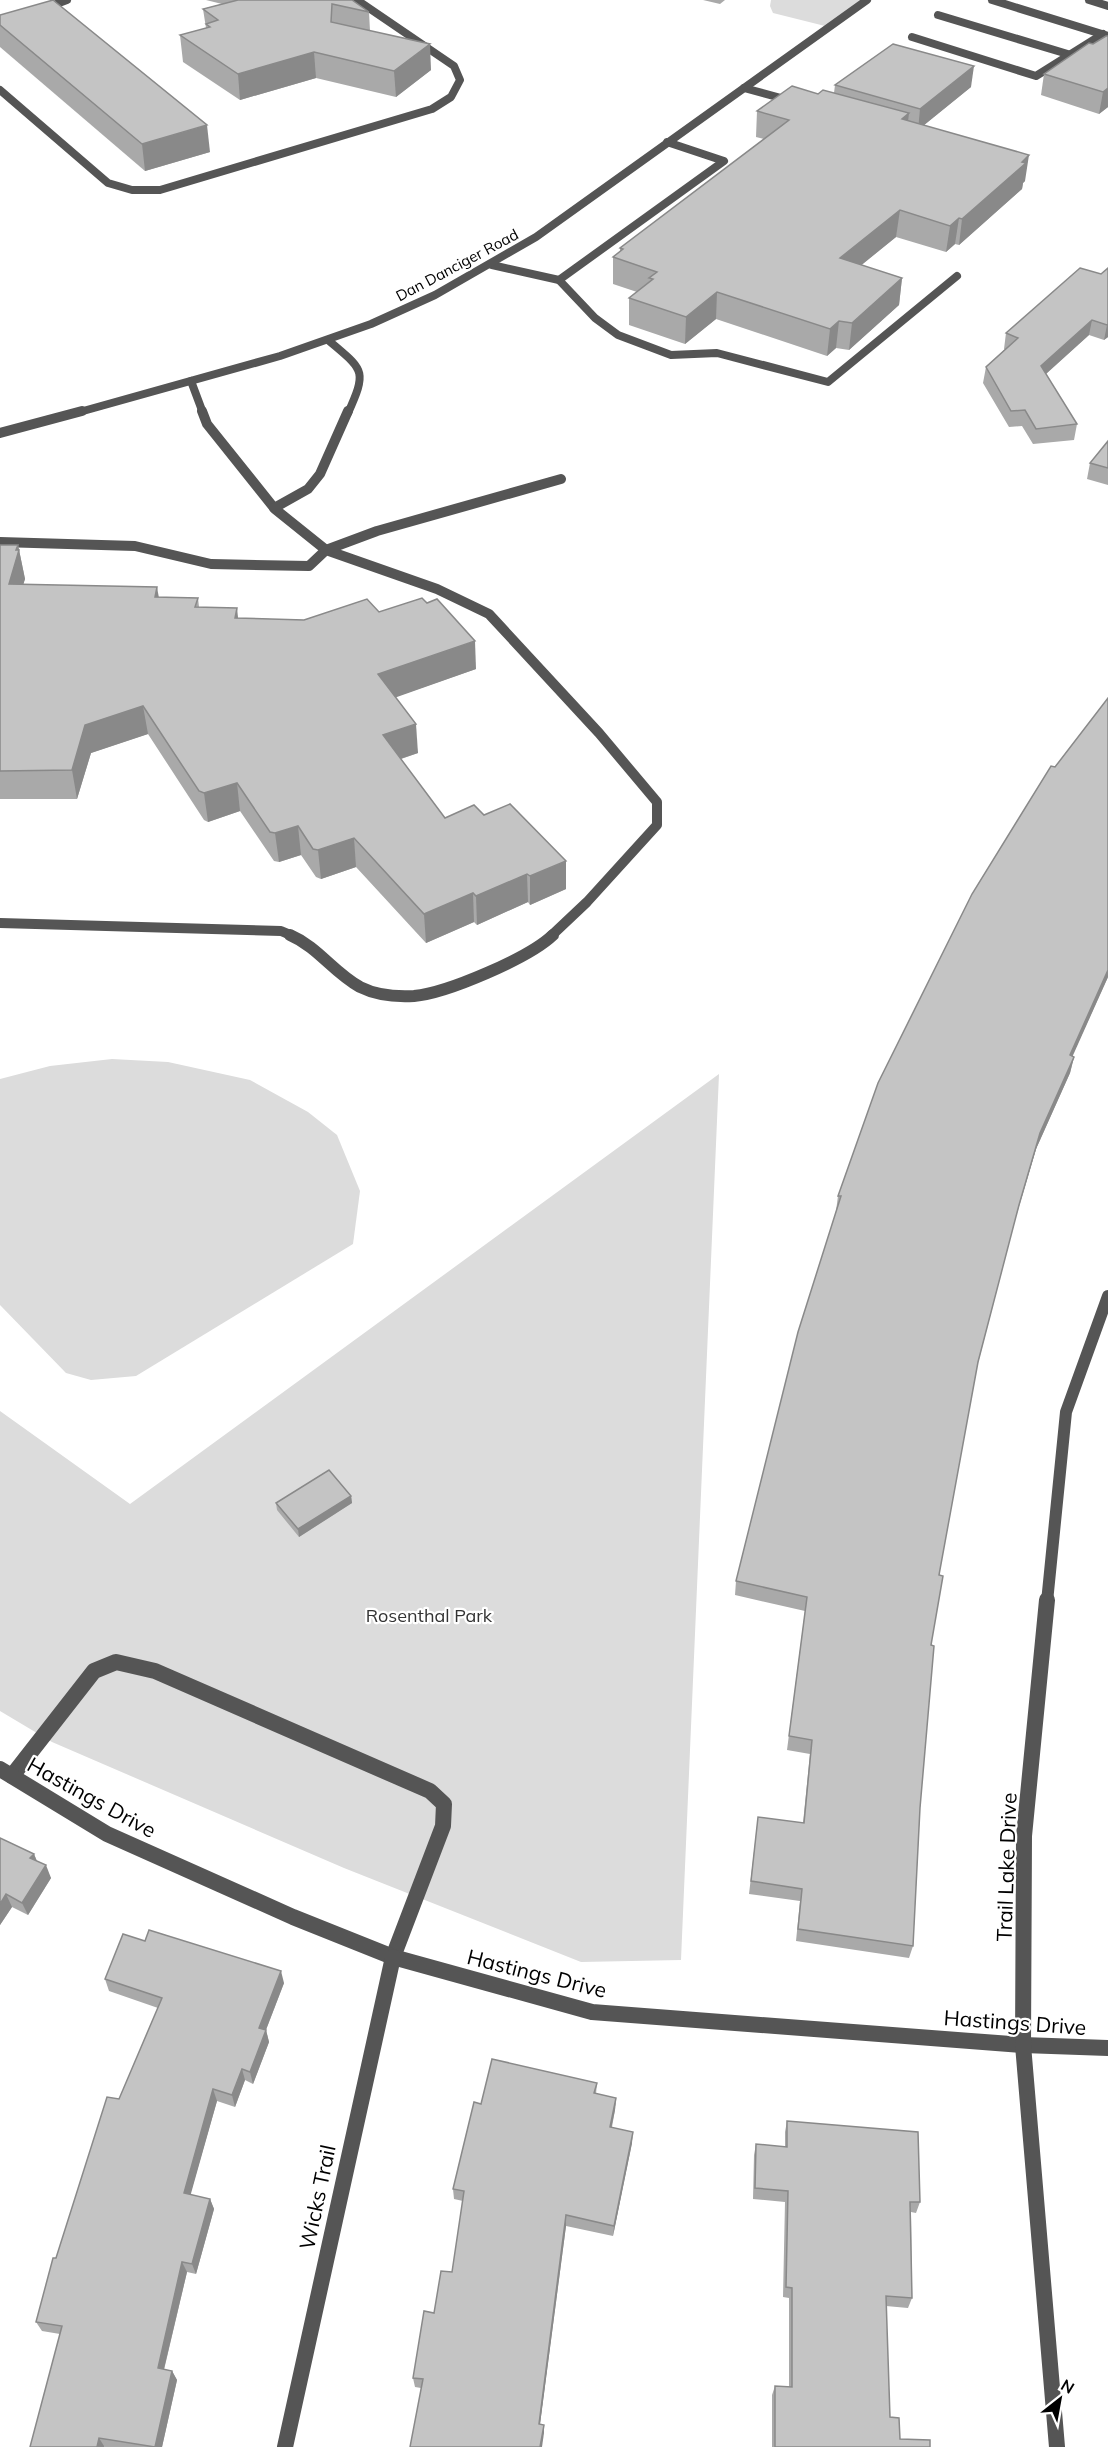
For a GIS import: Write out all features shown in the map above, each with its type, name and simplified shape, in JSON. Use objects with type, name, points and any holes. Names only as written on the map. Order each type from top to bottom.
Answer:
[{"type":"street","points":[[38,11],[68,0]]},
{"type":"street","points":[[0,90],[108,183],[146,190],[160,190],[414,114],[451,100],[458,92],[461,81],[454,66],[357,0]]},
{"type":"street","name":"Dan Danciger Road","points":[[0,433],[191,381],[328,340],[425,300],[492,265],[536,237],[867,0]]},
{"type":"street","points":[[992,0],[1105,35]]},
{"type":"street","points":[[1089,0],[1108,6]]},
{"type":"street","points":[[938,15],[1071,55]]},
{"type":"street","points":[[912,37],[1036,76],[1105,35]]},
{"type":"street","points":[[744,88],[799,102]]},
{"type":"street","points":[[559,280],[724,161],[667,142]]},
{"type":"street","points":[[492,265],[559,280],[595,318],[618,335],[671,355],[717,353],[828,382],[957,276]]},
{"type":"street","points":[[273,508],[308,489],[320,474],[361,383],[358,366],[328,340]]},
{"type":"street","points":[[0,923],[281,931],[307,942],[342,976],[362,988],[391,996],[416,996],[448,987],[508,963],[544,943],[587,902],[657,825],[657,802],[599,733],[489,614],[437,590],[326,550],[273,508],[207,424],[191,381]]},
{"type":"street","points":[[0,543],[135,546],[211,564],[309,566],[326,550],[377,531],[561,479]]},
{"type":"street","name":"Trail Lake Drive","points":[[1057,2447],[1023,2044],[1024,1836],[1066,1412],[1108,1296]]},
{"type":"street","name":"Wicks Trail","points":[[6,1773],[94,1671],[116,1662],[155,1671],[430,1791],[444,1804],[443,1826],[393,1957],[285,2447]]},
{"type":"street","name":"Hastings Drive","points":[[6,1773],[107,1834],[293,1917],[393,1957],[592,2012],[1023,2044],[1108,2048]]},
{"type":"green space","points":[[771,0],[867,0],[829,27],[773,13],[770,6]]},
{"type":"green space","points":[[112,1059],[168,1062],[250,1080],[308,1112],[337,1135],[360,1191],[353,1244],[136,1376],[91,1380],[66,1373],[0,1305],[0,1079],[50,1066]]},
{"type":"green space","name":"Rosenthal Park","points":[[719,1074],[681,1960],[581,1962],[344,1868],[52,1742],[0,1711],[0,1411],[130,1504]]},
{"type":"building","points":[[53,0],[207,125],[142,144],[0,25],[0,15]]},
{"type":"building","points":[[238,0],[352,0],[369,12],[332,4],[331,22],[430,44],[394,71],[314,52],[238,74],[180,35],[210,27],[206,24],[218,20],[203,9]]},
{"type":"building","points":[[1108,36],[1108,88],[1103,92],[1044,74],[1089,43],[1093,44]]},
{"type":"building","points":[[893,44],[974,66],[920,109],[835,85]]},
{"type":"building","points":[[792,86],[818,94],[823,90],[909,113],[902,119],[1029,155],[1022,162],[1026,163],[962,219],[959,218],[950,226],[900,210],[840,258],[902,278],[852,323],[839,321],[830,329],[717,292],[686,317],[629,298],[653,279],[649,278],[657,272],[613,257],[623,249],[620,248],[789,120],[757,111]]},
{"type":"building","points":[[1080,268],[1101,274],[1108,268],[1108,324],[1092,320],[1041,366],[1077,424],[1036,429],[1025,410],[1011,411],[986,367],[1018,338],[1006,333]]},
{"type":"building","points":[[1108,441],[1108,468],[1090,463]]},
{"type":"building","points":[[0,545],[18,545],[16,550],[19,550],[9,584],[157,587],[155,597],[198,598],[195,607],[237,608],[235,618],[304,620],[367,599],[379,612],[422,598],[427,603],[437,599],[475,641],[378,674],[416,724],[383,735],[445,818],[474,805],[484,815],[510,804],[566,861],[530,876],[527,874],[476,896],[473,893],[424,914],[354,838],[318,850],[313,849],[298,826],[275,833],[270,832],[237,783],[204,793],[199,791],[143,706],[85,725],[72,770],[0,771]]},
{"type":"building","points":[[1108,698],[1108,970],[1070,1055],[1074,1057],[1040,1133],[978,1362],[939,1575],[943,1576],[931,1645],[934,1646],[920,1808],[913,1946],[798,1929],[802,1889],[751,1881],[758,1817],[804,1823],[812,1740],[789,1736],[807,1597],[736,1581],[798,1332],[841,1196],[838,1196],[878,1083],[972,894],[1051,766],[1055,767]]},
{"type":"building","points":[[329,1470],[351,1496],[298,1529],[276,1503]]},
{"type":"building","points":[[0,1838],[34,1854],[30,1858],[46,1865],[22,1903],[6,1894],[0,1904]]},
{"type":"building","points":[[149,1930],[281,1971],[259,2028],[266,2030],[250,2072],[242,2069],[232,2095],[213,2089],[184,2193],[210,2199],[192,2264],[182,2262],[158,2368],[172,2371],[155,2447],[99,2438],[97,2447],[30,2447],[62,2326],[36,2322],[53,2258],[56,2258],[107,2097],[119,2099],[162,1998],[105,1979],[123,1934],[145,1941]]},
{"type":"building","points":[[492,2059],[597,2083],[594,2093],[616,2098],[610,2127],[633,2132],[614,2226],[566,2215],[539,2424],[544,2425],[540,2447],[410,2447],[423,2379],[413,2378],[424,2311],[434,2313],[441,2271],[452,2272],[464,2191],[453,2189],[474,2102],[481,2104]]},
{"type":"building","points":[[787,2121],[918,2132],[920,2202],[910,2202],[912,2298],[886,2296],[890,2417],[899,2418],[900,2439],[930,2440],[930,2447],[775,2447],[775,2386],[792,2387],[792,2288],[786,2287],[788,2191],[755,2188],[756,2144],[787,2147]]}]
